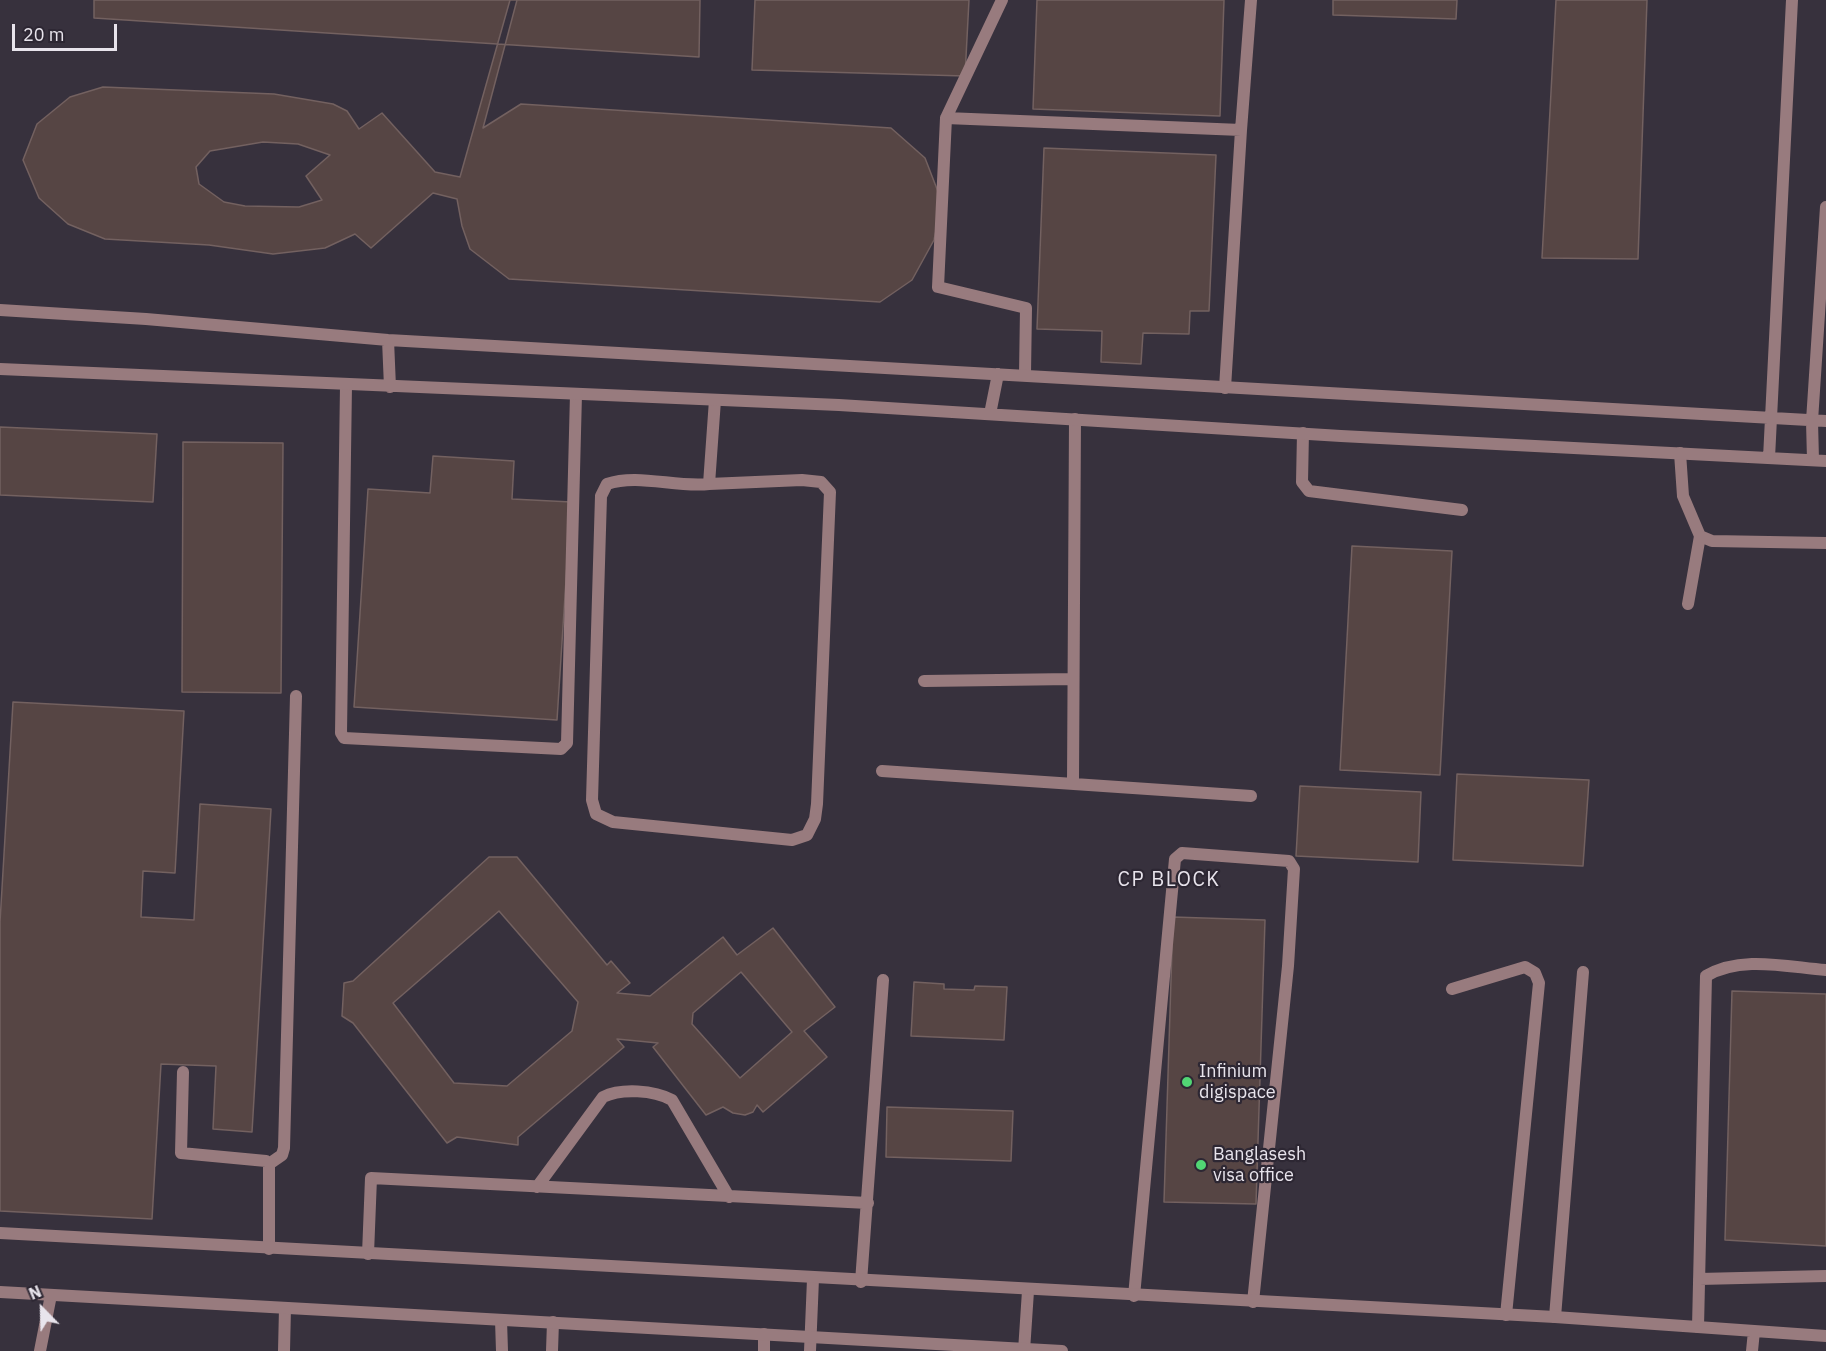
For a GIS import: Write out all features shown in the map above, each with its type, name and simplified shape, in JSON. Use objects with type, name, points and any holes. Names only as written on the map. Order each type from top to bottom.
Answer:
[{"type":"street","points":[[1002,0],[946,118],[938,287],[1026,308],[1025,374]]},
{"type":"street","points":[[1225,388],[1251,0]]},
{"type":"street","points":[[1769,458],[1792,0]]},
{"type":"street","points":[[946,118],[1241,130]]},
{"type":"street","points":[[1813,460],[1812,421],[1826,207]]},
{"type":"street","points":[[0,310],[146,319],[388,340],[1025,374],[1225,388],[1826,421]]},
{"type":"street","points":[[388,340],[390,387]]},
{"type":"street","points":[[0,369],[715,400],[1826,461]]},
{"type":"street","points":[[990,414],[998,374]]},
{"type":"street","points":[[346,385],[341,733],[344,738],[561,749],[567,743],[576,394]]},
{"type":"street","points":[[709,484],[715,400]]},
{"type":"street","points":[[1073,782],[1075,419]]},
{"type":"street","points":[[1303,433],[1302,482],[1309,491],[1462,510]]},
{"type":"street","points":[[1680,453],[1683,496],[1700,536],[1688,604]]},
{"type":"street","points":[[620,480],[692,487],[709,484],[802,480],[821,482],[830,492],[817,804],[815,819],[807,835],[792,840],[613,822],[596,814],[592,800],[602,496],[607,484],[620,480]]},
{"type":"street","points":[[1700,536],[1712,541],[1826,543]]},
{"type":"street","points":[[924,681],[1072,680]]},
{"type":"street","points":[[269,1164],[282,1155],[284,1148],[296,696]]},
{"type":"street","points":[[882,771],[1073,782],[1251,796]]},
{"type":"street","points":[[1134,1296],[1175,859],[1182,853],[1289,861],[1294,869],[1288,966],[1253,1302]]},
{"type":"street","points":[[1698,1327],[1706,976],[1721,967],[1743,964],[1826,970]]},
{"type":"street","points":[[1452,989],[1525,967],[1535,973],[1539,983],[1506,1314]]},
{"type":"street","points":[[1555,1317],[1583,972]]},
{"type":"street","points":[[861,1282],[883,980]]},
{"type":"street","points":[[183,1072],[181,1153],[266,1161],[269,1164]]},
{"type":"street","points":[[537,1187],[603,1097],[615,1092],[656,1094],[672,1100],[729,1197]]},
{"type":"street","points":[[269,1164],[269,1249]]},
{"type":"street","points":[[368,1254],[371,1178],[868,1203]]},
{"type":"street","points":[[0,1233],[1028,1291],[1506,1314],[1826,1336]]},
{"type":"street","points":[[1699,1279],[1826,1276]]},
{"type":"street","points":[[810,1351],[813,1279]]},
{"type":"street","points":[[1024,1350],[1028,1291]]},
{"type":"street","points":[[0,1292],[1062,1351]]},
{"type":"street","points":[[39,1351],[51,1295]]},
{"type":"street","points":[[284,1351],[285,1308]]},
{"type":"street","points":[[501,1320],[502,1351]]},
{"type":"street","points":[[552,1322],[552,1351]]},
{"type":"street","points":[[1752,1351],[1754,1332]]},
{"type":"street","points":[[764,1334],[764,1351]]},
{"type":"building","points":[[94,0],[700,0],[699,57],[94,18]]},
{"type":"building","points":[[510,0],[517,0],[483,128],[521,104],[891,128],[925,158],[942,202],[934,240],[912,280],[880,302],[509,279],[470,249],[462,226],[457,199],[433,193],[371,248],[355,234],[325,248],[273,254],[209,245],[105,239],[68,224],[39,198],[23,160],[37,124],[70,97],[103,87],[274,94],[333,104],[347,111],[359,129],[382,113],[435,172],[460,177]],"holes":[[[263,142],[298,144],[330,155],[306,176],[322,200],[299,207],[245,206],[224,202],[199,184],[196,167],[210,151]]]},
{"type":"building","points":[[755,0],[969,0],[965,76],[752,70]]},
{"type":"building","points":[[1037,0],[1224,0],[1220,116],[1033,109]]},
{"type":"building","points":[[1333,0],[1457,0],[1456,19],[1333,15]]},
{"type":"building","points":[[1556,0],[1647,0],[1638,259],[1542,258]]},
{"type":"building","points":[[1044,148],[1216,155],[1209,311],[1190,311],[1189,334],[1143,333],[1141,364],[1101,362],[1102,331],[1037,329]]},
{"type":"building","points":[[0,427],[157,434],[153,502],[0,495]]},
{"type":"building","points":[[183,442],[283,443],[281,693],[182,692]]},
{"type":"building","points":[[433,456],[514,461],[512,499],[571,502],[557,720],[354,707],[368,489],[430,493]]},
{"type":"building","points":[[1352,546],[1452,551],[1440,775],[1340,770]]},
{"type":"building","points":[[13,702],[184,711],[175,873],[143,871],[141,917],[194,920],[200,804],[271,809],[252,1132],[213,1129],[216,1066],[161,1064],[152,1219],[0,1211],[0,922]]},
{"type":"building","points":[[1457,774],[1589,780],[1583,866],[1453,860]]},
{"type":"building","points":[[1300,786],[1421,792],[1418,862],[1296,856]]},
{"type":"building","points":[[489,857],[517,857],[607,965],[611,961],[630,983],[617,993],[650,996],[723,937],[737,955],[773,928],[835,1007],[804,1031],[827,1057],[763,1112],[757,1105],[753,1112],[745,1115],[733,1113],[723,1107],[706,1115],[653,1047],[658,1043],[617,1039],[624,1047],[518,1137],[518,1145],[457,1137],[447,1143],[353,1023],[342,1016],[344,983],[353,981]],"holes":[[[499,911],[578,1002],[572,1031],[507,1086],[454,1083],[393,1003]],[[741,972],[792,1032],[740,1078],[692,1024],[693,1013]]]},
{"type":"building","points":[[1173,917],[1265,920],[1256,1204],[1164,1202]]},
{"type":"building","points":[[914,982],[944,984],[944,989],[974,990],[975,986],[1007,987],[1004,1040],[911,1036]]},
{"type":"building","points":[[1732,991],[1826,994],[1826,1246],[1725,1240]]},
{"type":"building","points":[[887,1107],[1013,1111],[1011,1161],[886,1157]]},
{"type":"place","name":"Infinium digispace","points":[[1187,1082]]},
{"type":"place","name":"Banglasesh visa office","points":[[1201,1165]]},
{"type":"district","name":"CP BLOCK","points":[[1169,880]]}]
